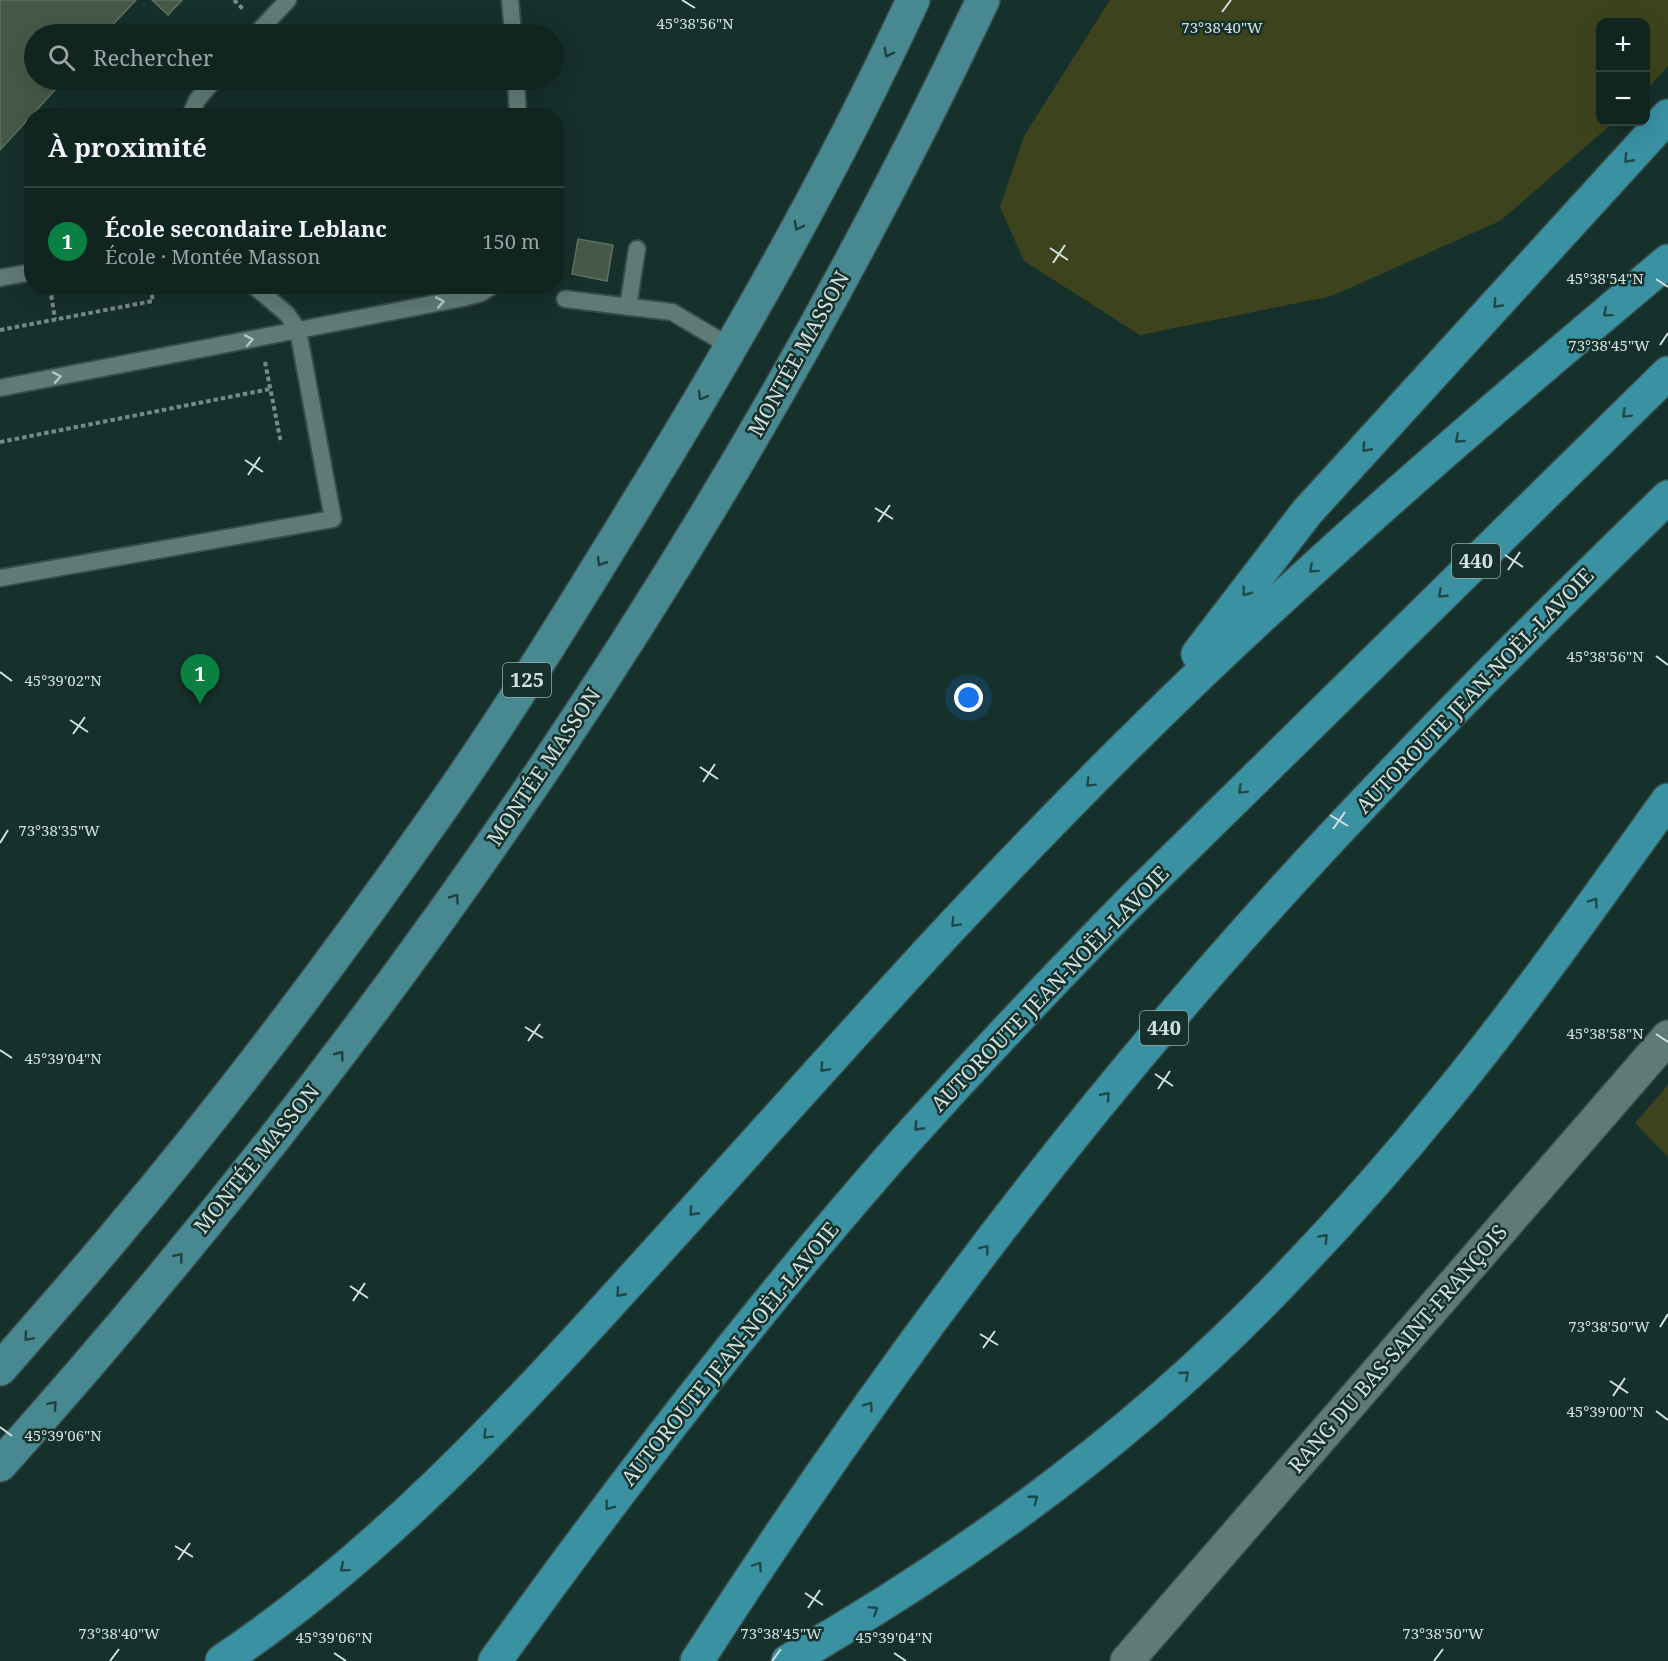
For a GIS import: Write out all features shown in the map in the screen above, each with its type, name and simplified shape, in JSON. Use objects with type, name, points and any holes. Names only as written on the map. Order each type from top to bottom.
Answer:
[{"type":"highway","points":[[1132,741],[1307,512],[1668,116]]},
{"type":"highway","points":[[222,1661],[275,1624],[338,1572],[403,1516],[471,1451],[565,1353],[990,886],[1132,741],[1341,544],[1457,441],[1668,261]]},
{"type":"highway","name":"AUTOROUTE JEAN-NOËL-LAVOIE","points":[[495,1661],[663,1434],[780,1288],[905,1142],[1065,968],[1195,837],[1668,373]]},
{"type":"highway","name":"AUTOROUTE JEAN-NOËL-LAVOIE","points":[[697,1661],[859,1419],[958,1284],[1092,1113],[1282,891],[1501,661],[1668,497]]},
{"type":"highway","points":[[788,1661],[909,1588],[1030,1503],[1154,1403],[1248,1318],[1347,1213],[1445,1100],[1531,988],[1668,800]]},
{"type":"main road","name":"125","points":[[0,1369],[121,1230],[218,1109],[306,994],[438,813],[576,603],[731,347],[819,187],[893,44],[913,0]]},
{"type":"main road","name":"MONTÉE MASSON","points":[[0,1465],[151,1291],[293,1116],[404,970],[551,759],[664,584],[788,377],[924,123],[983,0]]},
{"type":"street","name":"RANG DU BAS-SAINT-FRANÇOIS","points":[[1127,1661],[1668,1037]]},
{"type":"lane","points":[[265,24],[288,0]]},
{"type":"lane","points":[[510,0],[512,24]]},
{"type":"lane","points":[[193,108],[206,90]]},
{"type":"lane","points":[[517,90],[518,108]]},
{"type":"lane","points":[[628,307],[637,249]]},
{"type":"lane","points":[[0,278],[24,274]]},
{"type":"lane","points":[[0,578],[333,519],[298,330],[287,314],[263,294]]},
{"type":"lane","points":[[0,388],[478,294]]},
{"type":"lane","points":[[565,299],[672,312],[731,347]]},
{"type":"path","points":[[234,0],[246,12]]},
{"type":"path","points":[[51,294],[56,319]]},
{"type":"path","points":[[0,330],[153,301],[152,294]]},
{"type":"path","points":[[264,359],[281,443]]},
{"type":"path","points":[[0,442],[270,389]]},
{"type":"green space","points":[[1110,0],[1668,0],[1668,66],[1650,86],[1650,18],[1596,18],[1596,126],[1609,126],[1500,221],[1332,296],[1140,335],[1024,261],[1000,207],[1024,136]]},
{"type":"green space","points":[[1668,1085],[1668,1157],[1635,1123]]},
{"type":"building","points":[[0,0],[136,0],[113,24],[24,24],[24,90],[55,90],[38,108],[24,108],[24,124],[0,150]]},
{"type":"building","points":[[152,0],[182,0],[168,15]]},
{"type":"building","points":[[578,239],[613,245],[607,281],[572,274]]},
{"type":"place","name":"École secondaire Leblanc","points":[[200,704]]}]
